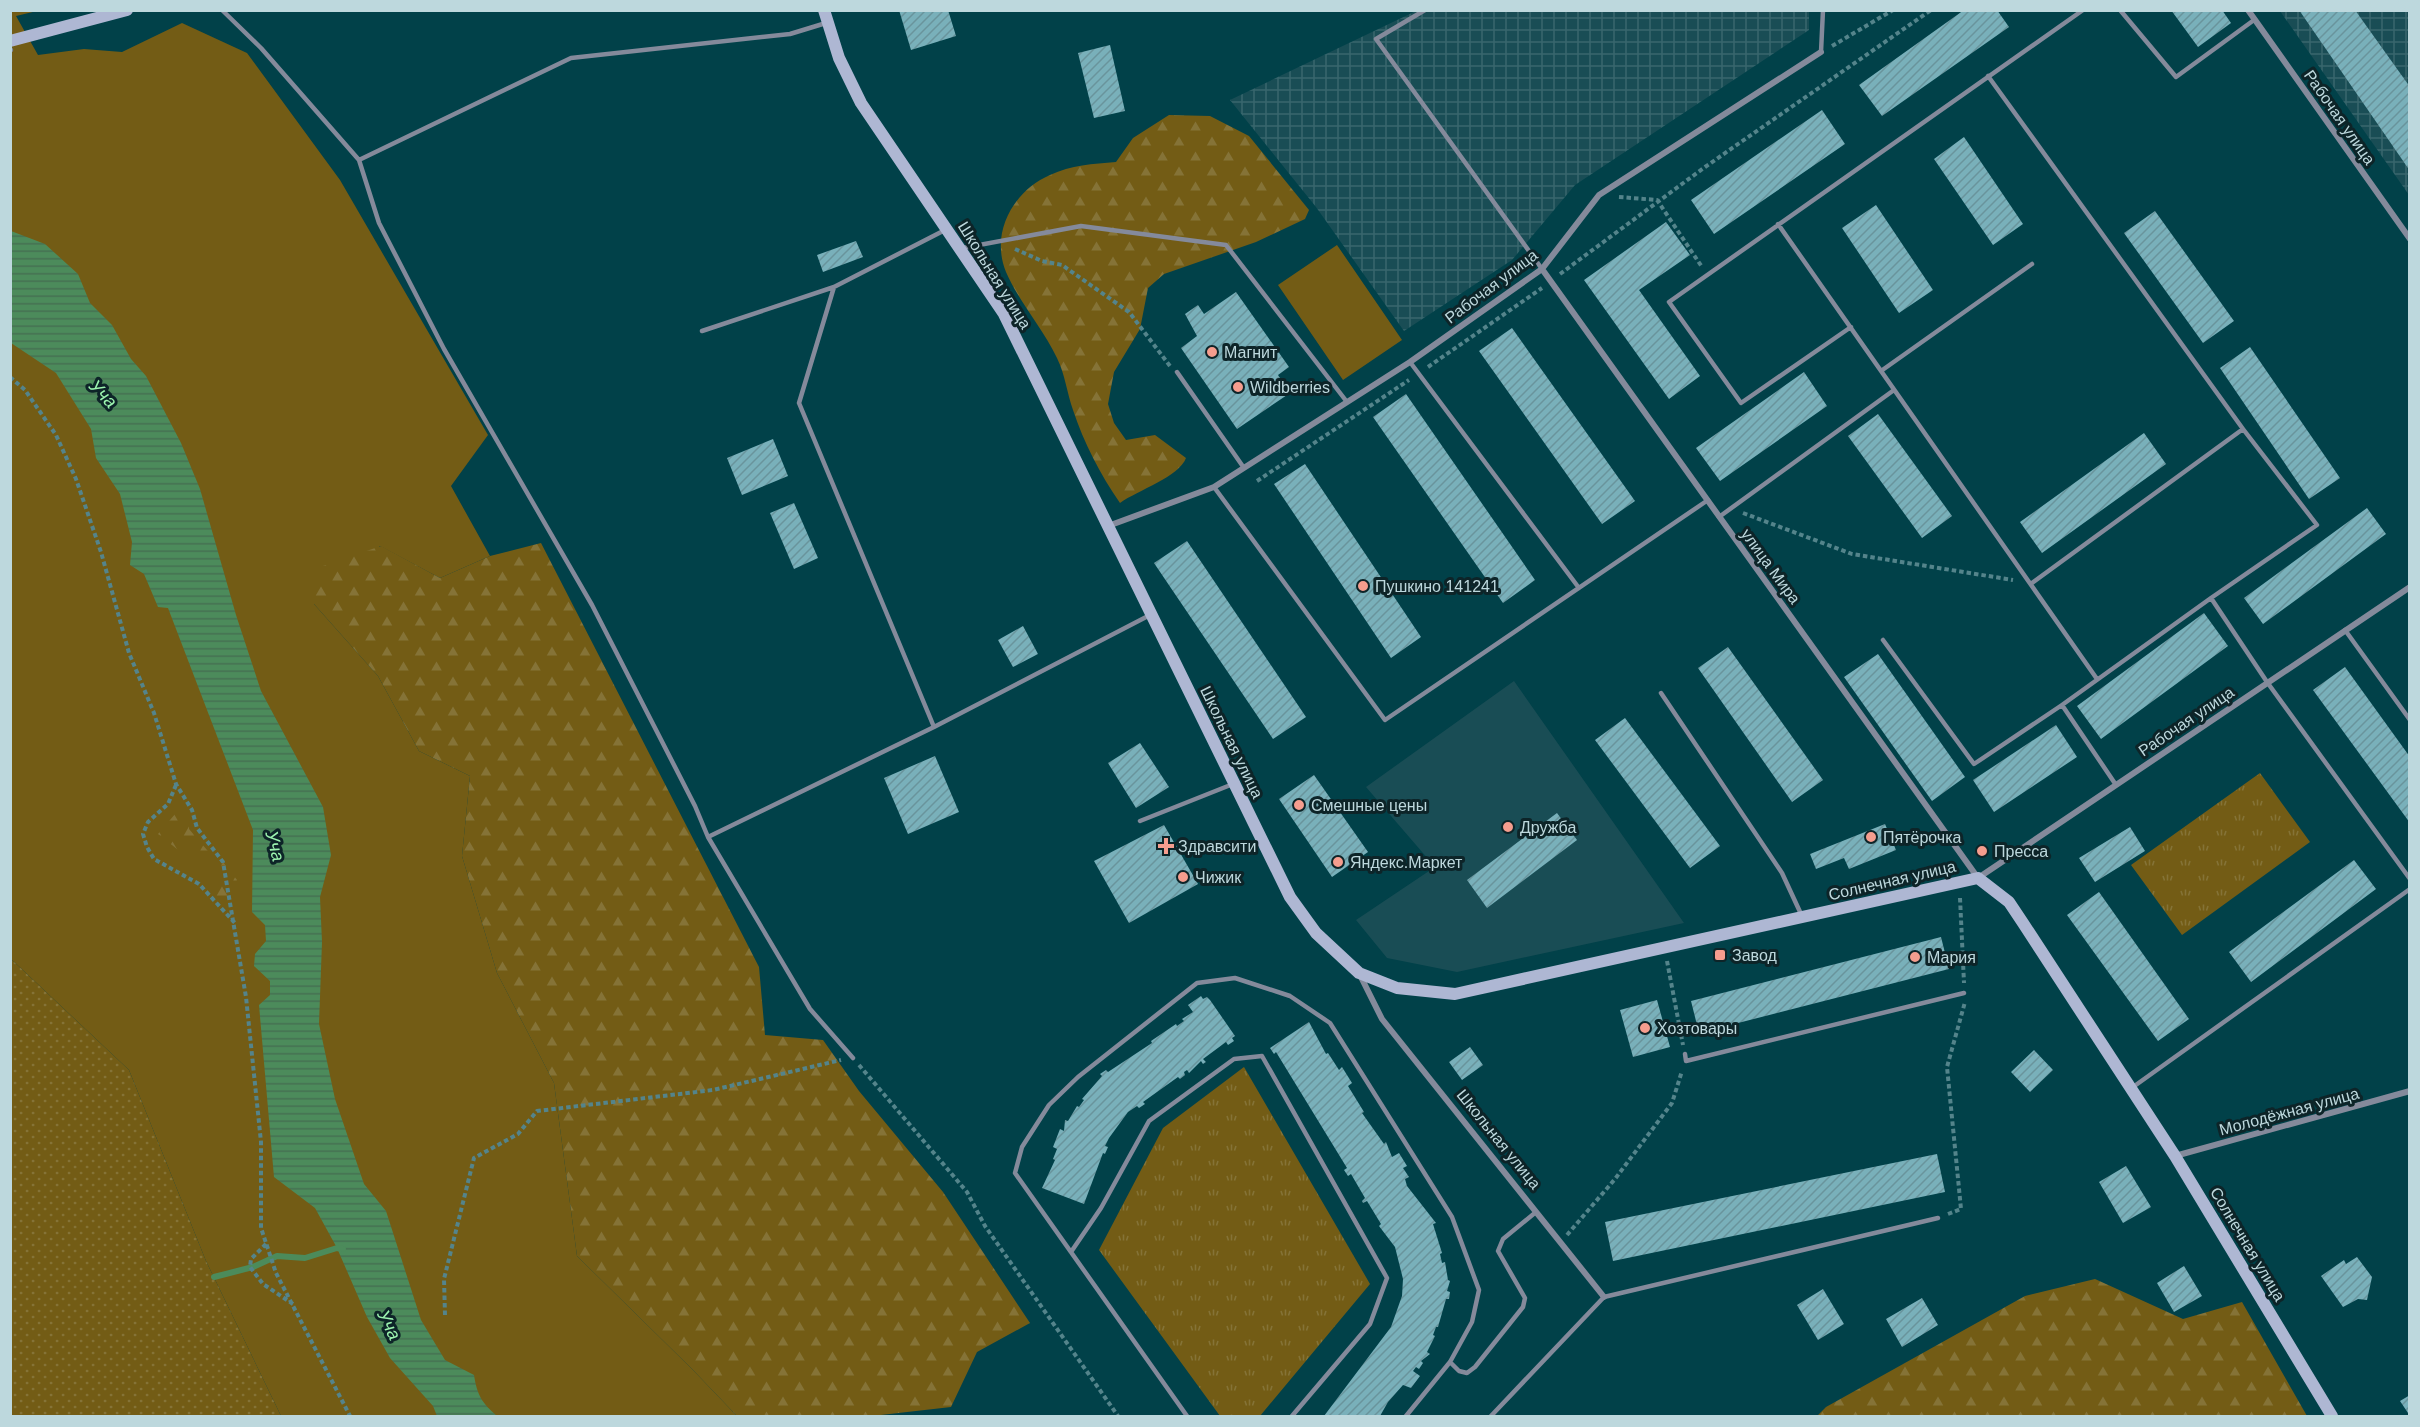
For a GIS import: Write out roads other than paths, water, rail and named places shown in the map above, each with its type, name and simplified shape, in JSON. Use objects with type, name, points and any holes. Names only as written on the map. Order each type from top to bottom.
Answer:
[{"type":"street","points":[[11,47],[127,10]]},
{"type":"street","name":"Рабочая улица","points":[[2248,10],[2409,239]]},
{"type":"street","name":"Школьная улица","points":[[825,17],[839,58],[861,103],[1004,314],[1290,897],[1316,933],[1359,973],[1382,1019],[1604,1297]]},
{"type":"street","name":"Рабочая улица","points":[[1108,526],[1214,487],[1410,362],[1542,269],[1599,195],[1821,52]]},
{"type":"street","name":"улица Мира","points":[[1542,269],[1978,878]]},
{"type":"street","name":"Рабочая улица","points":[[1978,878],[2409,587]]},
{"type":"street","name":"Солнечная улица","points":[[1359,973],[1397,988],[1455,994],[1978,878],[2009,902],[2175,1156],[2332,1416]]},
{"type":"street","name":"Молодёжная улица","points":[[2175,1156],[2409,1091]]},
{"type":"lane","points":[[222,10],[261,48],[359,159],[379,223],[444,349],[592,604],[690,796],[708,837],[810,1009],[853,1058]]},
{"type":"lane","points":[[1425,10],[1376,39],[1542,269]]},
{"type":"lane","points":[[1821,52],[1823,10]]},
{"type":"lane","points":[[1851,327],[1741,403],[1669,302],[2082,10]]},
{"type":"lane","points":[[2120,10],[2176,77],[2254,20]]},
{"type":"lane","points":[[359,159],[571,58],[790,33],[825,17]]},
{"type":"lane","points":[[1883,640],[1974,764],[2062,705],[2317,525],[2243,429],[1988,76]]},
{"type":"lane","points":[[1778,224],[2032,583],[2097,679]]},
{"type":"lane","points":[[960,249],[1081,226],[1226,245],[1347,402]]},
{"type":"lane","points":[[702,331],[834,287],[947,229]]},
{"type":"lane","points":[[1881,371],[2032,264]]},
{"type":"lane","points":[[834,287],[799,403],[934,727]]},
{"type":"lane","points":[[1410,362],[1579,588]]},
{"type":"lane","points":[[1177,372],[1244,468]]},
{"type":"lane","points":[[1719,517],[1894,390]]},
{"type":"lane","points":[[2032,583],[2243,429]]},
{"type":"lane","points":[[1214,487],[1385,720],[1708,500]]},
{"type":"lane","points":[[2211,598],[2267,682],[2409,879]]},
{"type":"lane","points":[[708,837],[934,727],[1150,615]]},
{"type":"lane","points":[[2345,630],[2409,720]]},
{"type":"lane","points":[[1661,693],[1782,873],[1802,917]]},
{"type":"lane","points":[[2062,705],[2116,785]]},
{"type":"lane","points":[[1140,820],[1233,784]]},
{"type":"lane","points":[[2131,1089],[2409,890]]},
{"type":"lane","points":[[1187,1416],[1015,1173],[1022,1147],[1049,1105],[1106,1055],[1197,983],[1235,978],[1290,996],[1330,1023],[1452,1217],[1479,1290],[1472,1322],[1450,1362],[1406,1416]]},
{"type":"lane","points":[[1684,1054],[1686,1061],[1964,993]]},
{"type":"lane","points":[[1071,1252],[1101,1208],[1149,1121],[1234,1059],[1262,1056],[1387,1278],[1370,1324],[1292,1416]]},
{"type":"lane","points":[[1450,1362],[1460,1371],[1467,1372],[1474,1367],[1523,1307],[1525,1298],[1498,1251],[1503,1239],[1536,1212]]},
{"type":"lane","points":[[1491,1416],[1604,1297],[1938,1218]]},
{"type":"water","name":"Уча","points":[[11,231],[45,244],[78,274],[90,303],[112,325],[131,359],[146,376],[181,443],[200,489],[236,615],[261,691],[323,807],[331,855],[320,897],[322,942],[319,1024],[335,1099],[364,1184],[386,1211],[421,1320],[445,1360],[474,1375],[481,1398],[497,1416],[437,1416],[433,1406],[390,1358],[367,1317],[337,1248],[315,1208],[274,1177],[259,1005],[270,995],[270,981],[254,966],[255,954],[266,941],[265,925],[252,912],[253,830],[168,608],[158,607],[144,574],[130,565],[132,542],[120,494],[96,458],[91,429],[56,373],[11,343]]},
{"type":"waterway","points":[[214,1277],[253,1267],[277,1256],[305,1258],[337,1248],[343,1249]]},
{"type":"place","name":"Магнит","points":[[1212,352]]},
{"type":"place","name":"Wildberries","points":[[1238,387]]},
{"type":"place","name":"Пушкино 141241","points":[[1363,586]]},
{"type":"place","name":"Смешные цены","points":[[1299,805]]},
{"type":"place","name":"Дружба","points":[[1508,827]]},
{"type":"place","name":"Пятёрочка","points":[[1871,837]]},
{"type":"place","name":"Здравсити","points":[[1166,846]]},
{"type":"place","name":"Пресса","points":[[1982,851]]},
{"type":"place","name":"Яндекс.Маркет","points":[[1338,862]]},
{"type":"place","name":"Чижик","points":[[1183,877]]},
{"type":"place","name":"Завод","points":[[1720,955]]},
{"type":"place","name":"Мария","points":[[1915,957]]},
{"type":"place","name":"Хозтовары","points":[[1645,1028]]}]
